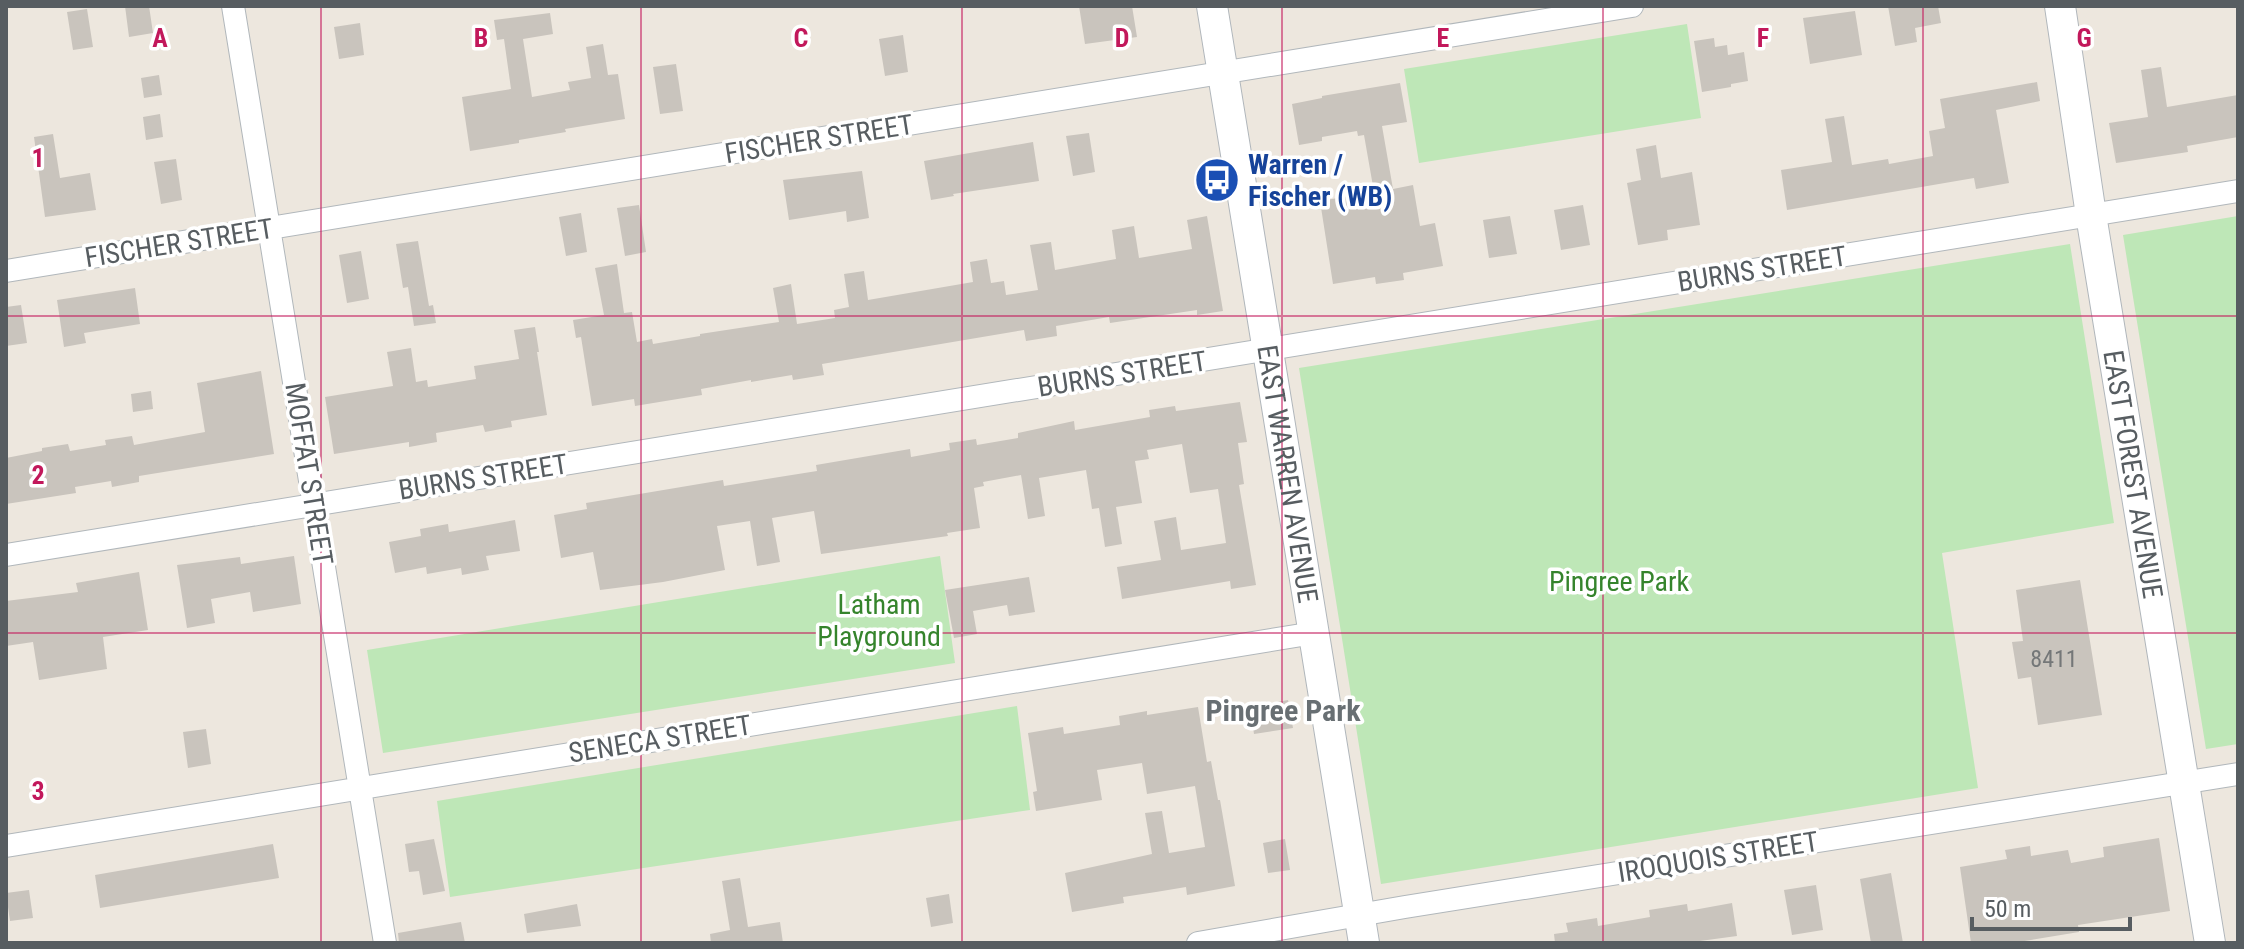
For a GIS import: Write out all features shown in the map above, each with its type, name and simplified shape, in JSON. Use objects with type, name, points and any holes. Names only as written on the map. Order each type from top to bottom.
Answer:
[{"type":"main road","name":"EAST WARREN AVENUE","points":[[1212,6],[1362,929]]},
{"type":"main road","name":"EAST FOREST AVENUE","points":[[2060,6],[2091,215],[2210,943]]},
{"type":"street","name":"MOFFAT STREET","points":[[233,6],[385,943]]},
{"type":"street","name":"FISCHER STREET","points":[[6,271],[1632,6]]},
{"type":"street","name":"BURNS STREET","points":[[6,555],[2238,191]]},
{"type":"street","name":"SENECA STREET","points":[[6,846],[1314,633]]},
{"type":"street","name":"IROQUOIS STREET","points":[[1198,943],[1362,929],[2238,774]]},
{"type":"green space","points":[[1687,24],[1701,118],[1419,163],[1404,69]]},
{"type":"green space","points":[[2238,216],[2238,744],[2206,749],[2123,235]]},
{"type":"green space","name":"Pingree Park","points":[[2070,244],[2114,523],[1942,553],[1978,788],[1381,884],[1299,368]]},
{"type":"green space","name":"Latham Playground","points":[[940,556],[955,663],[383,753],[367,650]]},
{"type":"green space","name":"Latham Playground","points":[[1017,706],[1030,810],[450,897],[437,801]]},
{"type":"building","points":[[125,6],[149,6],[153,33],[129,37]]},
{"type":"building","points":[[1079,6],[1132,6],[1137,37],[1085,44]]},
{"type":"building","points":[[1888,6],[1938,6],[1941,23],[1915,28],[1917,42],[1895,46]]},
{"type":"building","points":[[87,9],[93,47],[73,50],[67,12]]},
{"type":"building","points":[[1855,11],[1862,55],[1810,64],[1803,18]]},
{"type":"building","points":[[550,13],[553,34],[523,39],[532,97],[570,90],[568,82],[591,78],[586,47],[603,44],[608,75],[618,74],[625,119],[470,151],[462,97],[511,89],[504,39],[497,40],[494,20]]},
{"type":"building","points":[[360,23],[364,55],[339,59],[334,27]]},
{"type":"building","points":[[903,35],[908,72],[885,76],[879,39]]},
{"type":"building","points":[[1714,38],[1715,47],[1727,45],[1728,55],[1744,52],[1748,81],[1702,92],[1694,41]]},
{"type":"building","points":[[676,64],[683,111],[660,114],[653,67]]},
{"type":"building","points":[[2161,67],[2167,107],[2238,95],[2238,137],[2187,146],[2188,152],[2116,163],[2109,123],[2148,117],[2141,70]]},
{"type":"building","points":[[159,75],[162,95],[144,98],[141,78]]},
{"type":"building","points":[[2037,82],[2040,101],[1996,110],[2009,183],[1976,189],[1974,178],[1787,210],[1781,170],[1832,162],[1825,119],[1844,116],[1852,165],[1888,159],[1889,164],[1933,156],[1929,131],[1945,128],[1940,99]]},
{"type":"building","points":[[1400,83],[1407,122],[1382,126],[1393,189],[1413,185],[1420,226],[1435,223],[1443,266],[1403,273],[1404,280],[1376,284],[1375,277],[1333,284],[1320,201],[1374,192],[1364,135],[1358,136],[1357,131],[1299,145],[1292,104]]},
{"type":"building","points":[[160,114],[163,137],[146,140],[143,117]]},
{"type":"building","points":[[1089,133],[1095,172],[1073,176],[1066,136]]},
{"type":"building","points":[[53,134],[60,178],[90,173],[96,210],[45,217],[34,137]]},
{"type":"building","points":[[1033,142],[1039,181],[931,200],[924,161]]},
{"type":"building","points":[[1656,145],[1661,178],[1692,172],[1700,225],[1667,230],[1668,240],[1638,245],[1627,183],[1641,180],[1636,149]]},
{"type":"building","points":[[176,159],[182,200],[161,204],[154,162]]},
{"type":"building","points":[[862,171],[869,218],[847,222],[846,211],[789,220],[783,180]]},
{"type":"building","points":[[639,205],[646,252],[625,256],[617,208]]},
{"type":"building","points":[[1583,205],[1590,245],[1561,250],[1554,210]]},
{"type":"building","points":[[581,213],[587,252],[566,256],[559,217]]},
{"type":"building","points":[[1207,216],[1223,311],[1197,315],[1197,310],[1110,323],[1109,317],[1056,326],[1057,336],[1026,341],[1024,330],[822,364],[824,375],[793,380],[792,375],[751,380],[701,389],[702,395],[635,406],[634,399],[592,406],[581,337],[576,338],[573,320],[604,315],[595,268],[617,264],[624,313],[632,312],[637,342],[652,339],[653,344],[779,322],[773,288],[791,284],[797,324],[835,318],[834,310],[849,307],[844,274],[864,271],[868,300],[973,282],[970,262],[987,259],[991,283],[1004,281],[1006,295],[1038,290],[1030,245],[1051,242],[1055,270],[1116,259],[1112,230],[1134,226],[1139,258],[1192,249],[1187,220]]},
{"type":"building","points":[[1510,216],[1517,254],[1489,258],[1483,220]]},
{"type":"building","points":[[418,241],[429,306],[433,305],[436,323],[414,326],[408,287],[403,288],[396,244]]},
{"type":"building","points":[[361,251],[369,299],[347,303],[339,255]]},
{"type":"building","points":[[135,288],[140,324],[84,333],[86,343],[64,347],[57,300]]},
{"type":"building","points":[[21,305],[27,343],[6,346],[6,307]]},
{"type":"building","points":[[535,327],[547,415],[511,421],[512,427],[485,432],[483,425],[436,433],[437,442],[409,447],[409,442],[334,454],[325,397],[393,386],[387,352],[411,348],[416,382],[427,380],[428,387],[476,379],[474,366],[519,359],[514,330]]},
{"type":"building","points":[[261,371],[274,454],[139,476],[139,482],[112,487],[111,481],[75,487],[76,493],[6,504],[6,458],[68,444],[70,451],[106,445],[105,440],[132,436],[134,445],[205,432],[197,383]]},
{"type":"building","points":[[151,391],[153,409],[133,412],[131,394]]},
{"type":"building","points":[[1240,402],[1247,442],[1238,443],[1244,484],[1239,485],[1256,585],[1231,589],[1230,581],[1122,599],[1117,567],[1161,560],[1154,521],[1176,517],[1181,550],[1226,543],[1218,489],[1190,493],[1182,444],[1147,450],[1149,459],[1135,461],[1142,503],[1116,507],[1122,544],[1105,547],[1099,508],[1092,509],[1086,470],[1039,478],[1045,516],[1028,519],[1021,475],[983,482],[984,486],[974,488],[980,528],[947,533],[948,536],[821,554],[814,511],[772,518],[780,562],[757,566],[750,521],[717,526],[725,570],[600,590],[593,552],[561,558],[554,515],[587,509],[586,503],[723,480],[724,486],[817,471],[816,465],[910,449],[911,457],[950,450],[949,443],[976,439],[977,445],[1018,438],[1018,433],[1074,421],[1075,430],[1150,417],[1149,410],[1175,406],[1176,411]]},
{"type":"building","points":[[515,520],[520,551],[486,556],[489,570],[462,575],[461,568],[427,574],[426,567],[395,573],[389,542],[421,536],[420,529],[448,524],[449,532]]},
{"type":"building","points":[[294,556],[301,604],[253,612],[250,592],[211,599],[215,623],[187,628],[177,565],[240,557],[241,564]]},
{"type":"building","points":[[139,572],[148,630],[103,637],[107,669],[39,680],[33,642],[6,646],[6,601],[78,592],[76,583]]},
{"type":"building","points":[[1029,577],[1035,612],[1009,616],[1007,605],[973,611],[977,634],[954,638],[945,590]]},
{"type":"building","points":[[2080,580],[2102,715],[2038,725],[2031,677],[2018,679],[2012,642],[2023,641],[2016,590]]},
{"type":"building","points":[[1288,700],[1293,728],[1254,734],[1250,707]]},
{"type":"building","points":[[1198,707],[1207,762],[1211,761],[1220,800],[1235,886],[1187,895],[1186,887],[1123,897],[1124,903],[1072,912],[1065,873],[1152,854],[1145,813],[1162,811],[1169,853],[1205,847],[1195,786],[1147,794],[1142,763],[1097,770],[1102,800],[1036,811],[1033,792],[1037,791],[1028,733],[1063,727],[1064,734],[1120,725],[1119,716]]},
{"type":"building","points":[[206,729],[211,764],[188,768],[183,732]]},
{"type":"building","points":[[2159,838],[2170,911],[2078,925],[2079,932],[2012,943],[1971,943],[1960,867],[2007,859],[2005,850],[2030,846],[2031,856],[2068,850],[2071,863],[2104,857],[2103,847]]},
{"type":"building","points":[[434,839],[445,891],[423,895],[419,871],[409,872],[405,844]]},
{"type":"building","points":[[1285,839],[1290,870],[1268,873],[1263,843]]},
{"type":"building","points":[[273,844],[279,878],[100,908],[95,875]]},
{"type":"building","points":[[1891,873],[1903,943],[1871,943],[1860,879]]},
{"type":"building","points":[[740,878],[748,927],[780,922],[783,943],[711,943],[710,934],[730,930],[722,881]]},
{"type":"building","points":[[1816,885],[1823,930],[1792,935],[1784,890]]},
{"type":"building","points":[[29,890],[33,918],[10,921],[6,893]]},
{"type":"building","points":[[949,894],[953,923],[931,927],[926,898]]},
{"type":"building","points":[[1732,903],[1737,936],[1685,943],[1555,943],[1554,934],[1568,932],[1566,923],[1597,918],[1598,926],[1650,917],[1649,910],[1687,904],[1688,911]]},
{"type":"building","points":[[577,904],[581,926],[527,933],[524,914]]},
{"type":"building","points":[[461,922],[465,943],[399,943],[398,933]]},
{"type":"place","name":"Warren / Fischer (WB)","points":[[1217,180]]},
{"type":"district","name":"Pingree Park","points":[[1283,710]]}]
